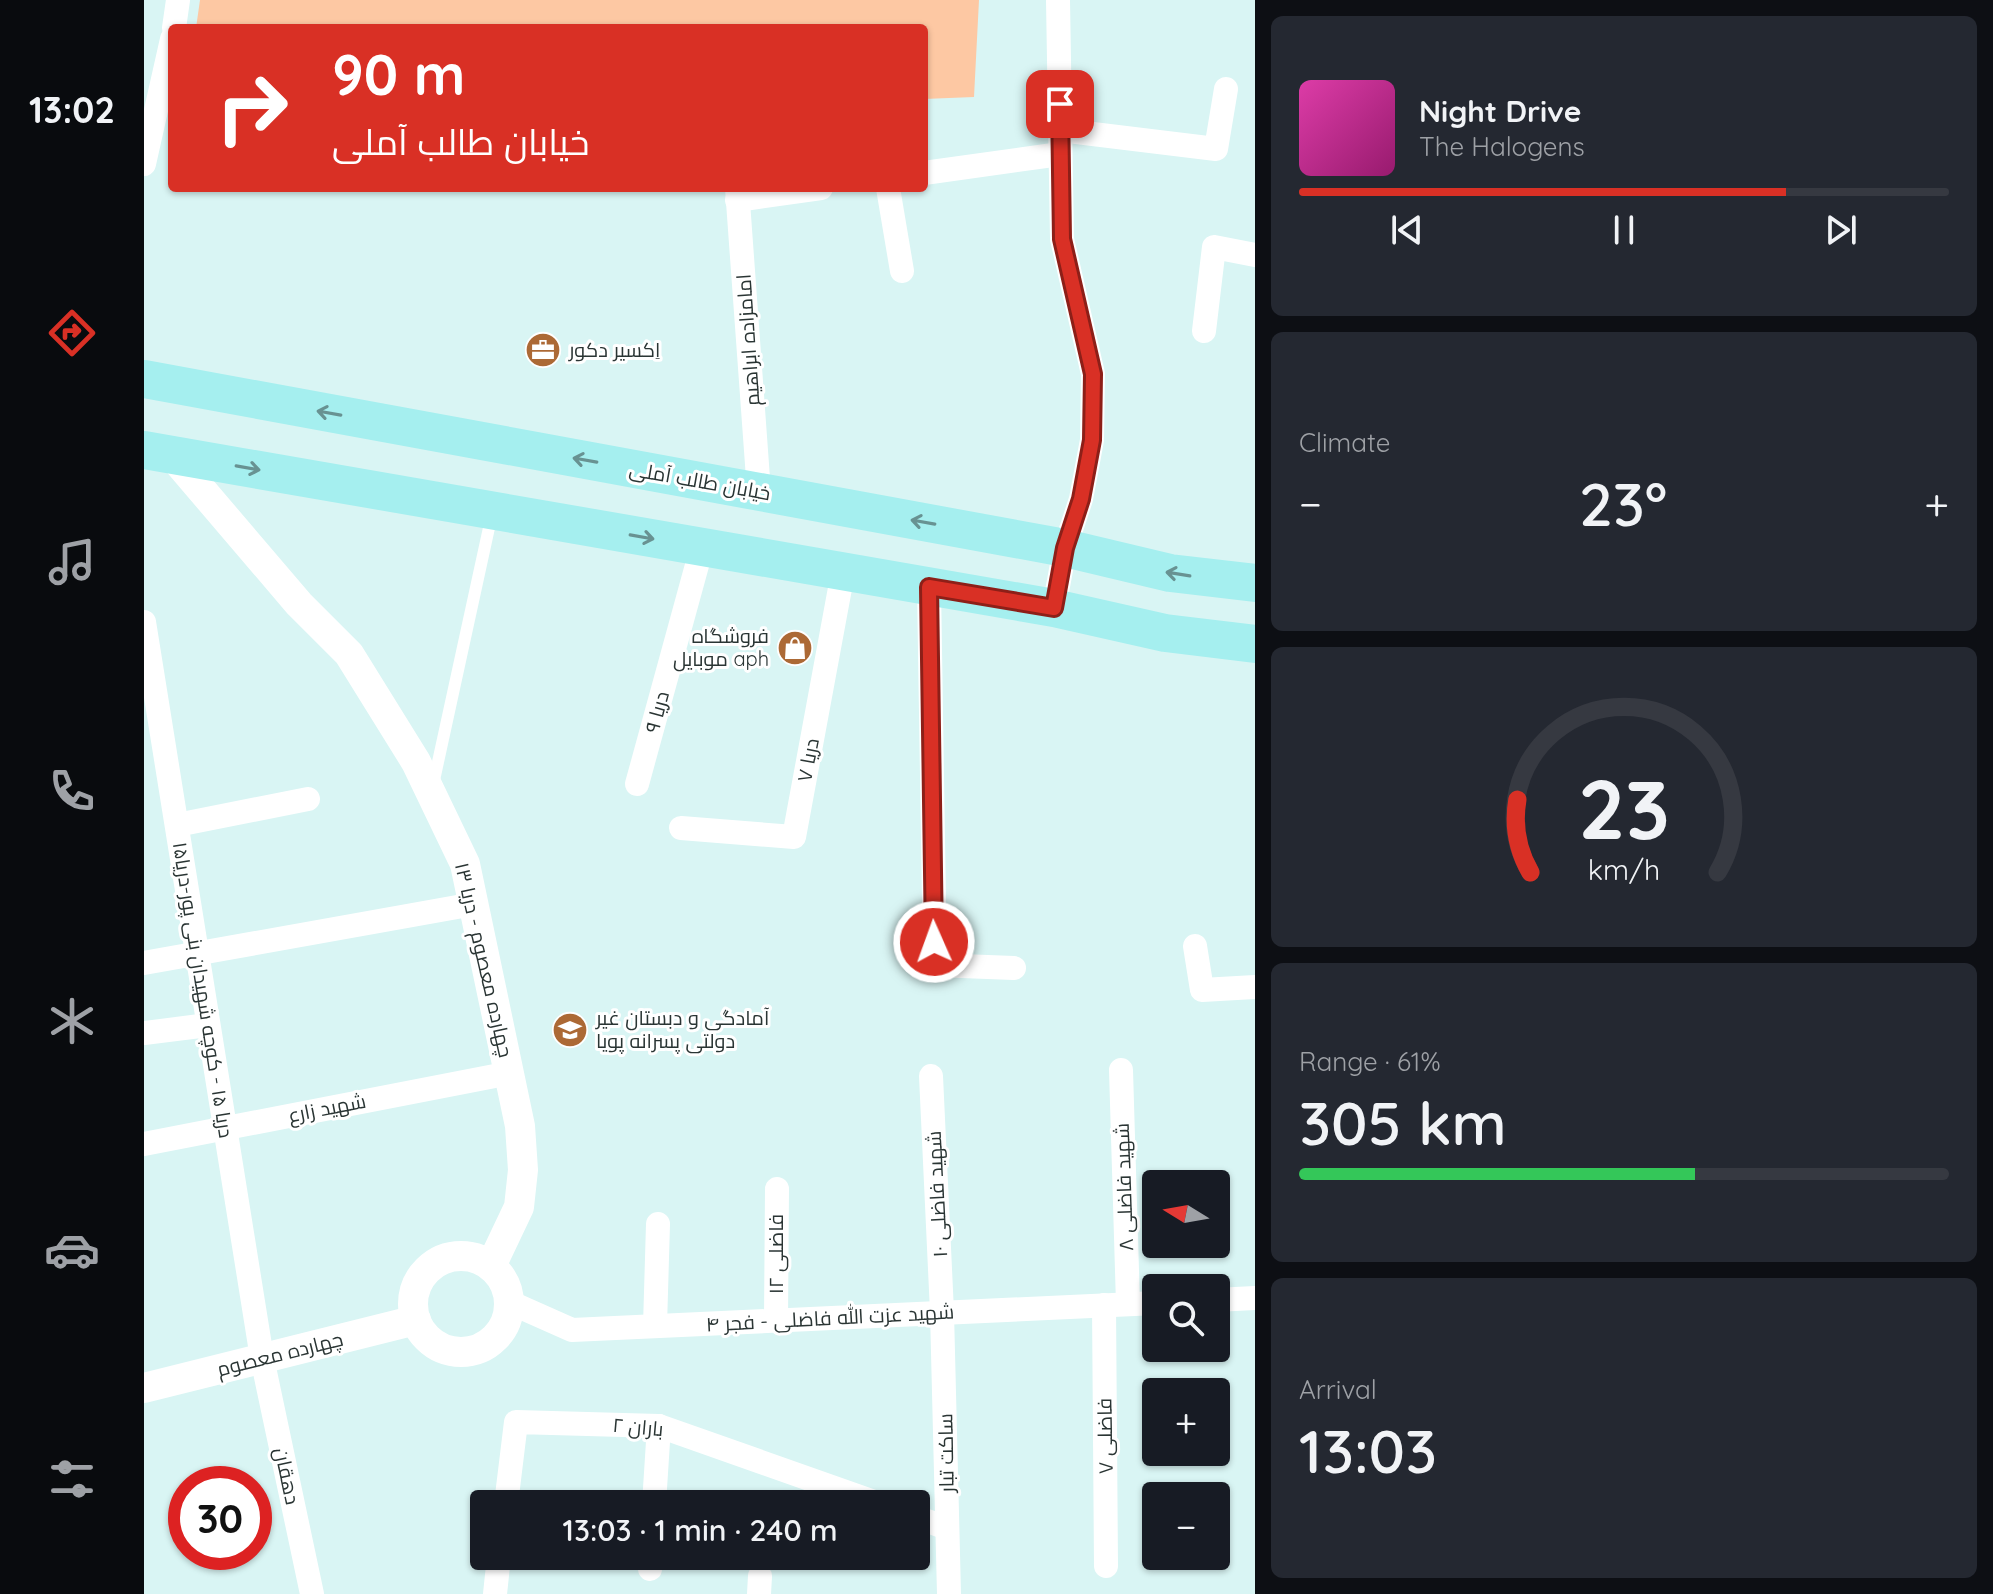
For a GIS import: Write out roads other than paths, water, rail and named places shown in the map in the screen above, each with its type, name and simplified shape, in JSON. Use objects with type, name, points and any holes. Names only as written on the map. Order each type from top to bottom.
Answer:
[{"type":"main road","name":"خیابان طالب آملی","points":[[144,379],[1065,548],[1170,573],[1255,583]]},
{"type":"main road","points":[[157,452],[1054,608],[1165,633],[1255,644]]},
{"type":"street","points":[[175,24],[178,0]]},
{"type":"street","points":[[1054,608],[1065,548],[1081,499],[1092,440],[1093,374],[1062,239],[1058,0]]},
{"type":"street","points":[[144,164],[148,128],[168,54]]},
{"type":"street","points":[[1060,130],[1216,149],[1226,89]]},
{"type":"street","points":[[928,172],[1060,154]]},
{"type":"street","points":[[737,194],[765,192]]},
{"type":"street","points":[[889,192],[902,271]]},
{"type":"street","name":"امامزاده ابراهیم","points":[[737,194],[759,492]]},
{"type":"street","points":[[1204,331],[1214,247],[1255,255]]},
{"type":"street","name":"چهارده معصوم - دریا ۱۳","points":[[157,452],[349,654],[416,762],[465,864],[510,1073],[520,1126],[523,1170],[519,1207],[491,1266]]},
{"type":"street","name":"دریا ۹","points":[[637,784],[702,547]]},
{"type":"street","name":"دریا ۷","points":[[681,828],[794,837],[843,572]]},
{"type":"street","points":[[929,587],[935,965],[1014,968]]},
{"type":"street","name":"دریا ۱۵ - كوچه شهيدان بنی پور-دريا۱۵","points":[[144,622],[152,712],[177,825],[262,1358]]},
{"type":"street","points":[[177,825],[308,799]]},
{"type":"street","points":[[144,963],[474,904]]},
{"type":"street","points":[[1195,946],[1202,990],[1255,987]]},
{"type":"street","points":[[144,1033],[208,1025]]},
{"type":"street","name":"شهید فاضلی ۸","points":[[1116,1304],[1121,1070]]},
{"type":"street","name":"شهید زارع","points":[[144,1144],[510,1073]]},
{"type":"street","name":"شهید فاضلی ۱۰","points":[[931,1076],[942,1312]]},
{"type":"street","name":"فاضلی ۱۲","points":[[776,1320],[777,1189]]},
{"type":"street","points":[[655,1326],[658,1224]]},
{"type":"street","points":[[462,1256],[491,1266],[502,1279],[509,1302],[508,1318],[491,1342],[477,1350],[462,1353],[434,1344],[423,1333],[416,1320],[414,1305],[416,1290],[433,1265],[462,1256]]},
{"type":"street","points":[[1230,1299],[1255,1298]]},
{"type":"street","name":"شهید عزت الله فاضلی - فجر ۴","points":[[509,1302],[572,1330],[1142,1303]]},
{"type":"street","name":"فاضلی ۷","points":[[1106,1566],[1116,1304]]},
{"type":"street","name":"ساکت تبار","points":[[942,1312],[949,1594]]},
{"type":"street","name":"چهارده معصوم","points":[[144,1388],[416,1320]]},
{"type":"street","name":"دهقان","points":[[262,1358],[312,1594]]},
{"type":"street","name":"باران ۲","points":[[508,1490],[516,1422],[659,1426],[840,1490]]},
{"type":"street","points":[[655,1490],[659,1426]]},
{"type":"street","points":[[930,1522],[947,1528]]},
{"type":"street","points":[[495,1594],[498,1570]]},
{"type":"lane","points":[[431,794],[492,511]]},
{"type":"place","name":"اِکسیر دکور","points":[[543,350]]},
{"type":"place","name":"فروشگاه موبایل aph","points":[[795,648]]},
{"type":"place","name":"آمادگی و دبستان غیر دولتی پسرانه پویا","points":[[570,1030]]}]
